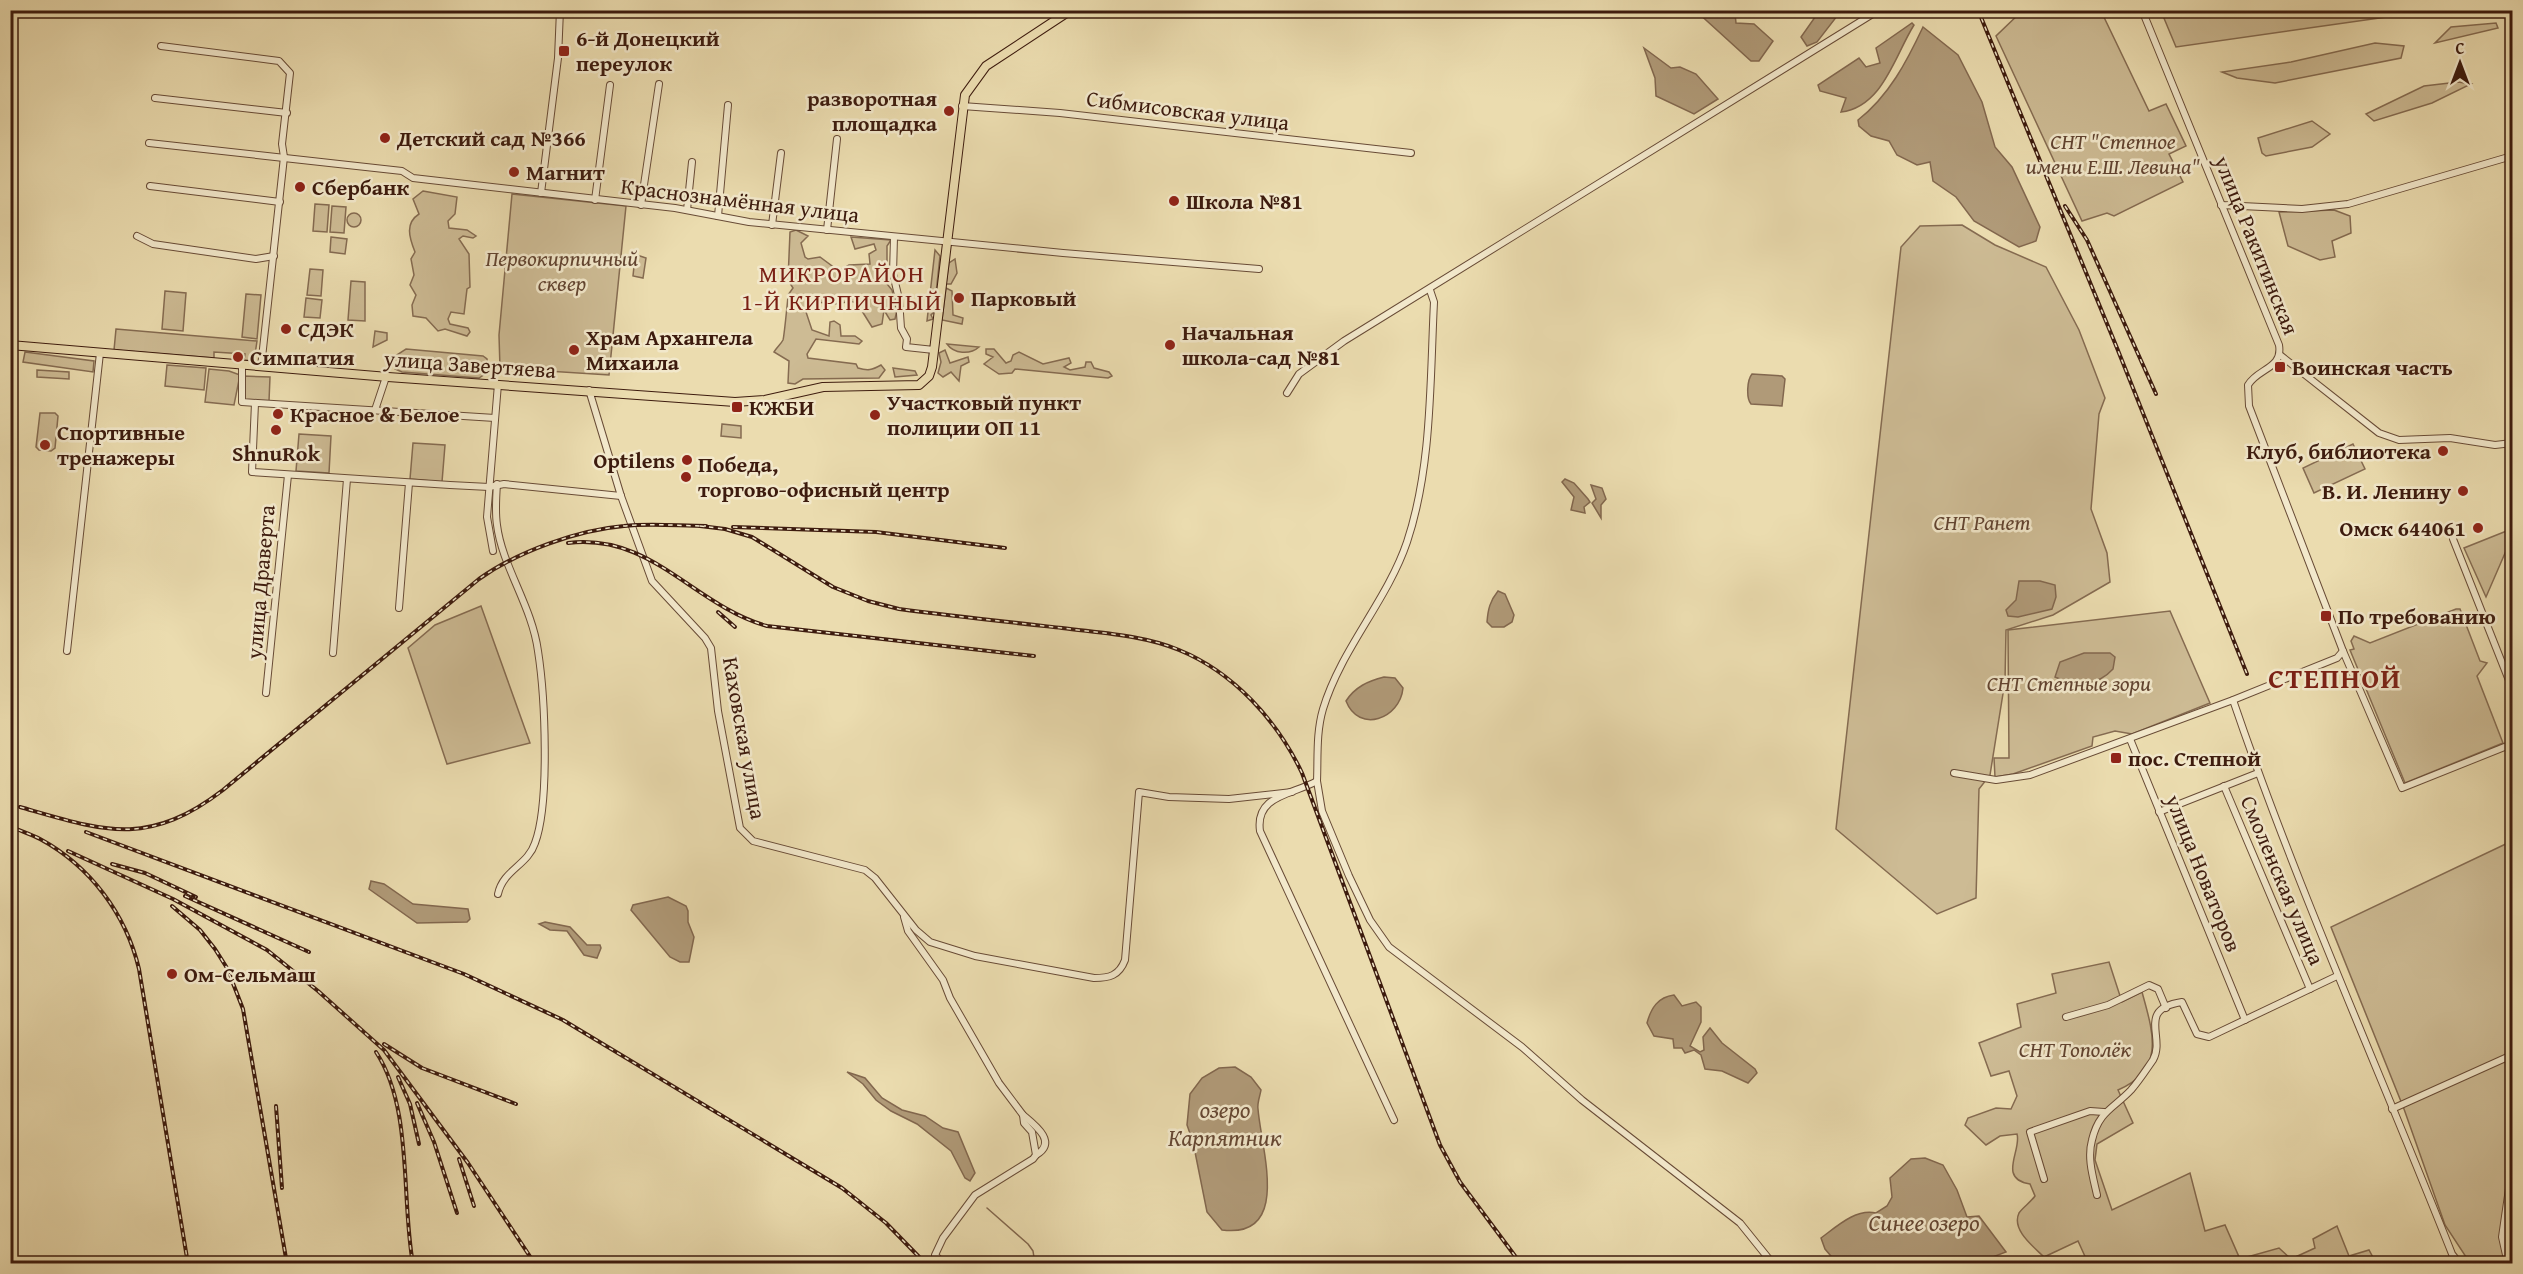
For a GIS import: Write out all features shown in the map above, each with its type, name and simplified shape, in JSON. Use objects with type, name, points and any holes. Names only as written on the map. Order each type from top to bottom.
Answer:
[{"type":"main road","points":[[934,350],[962,106],[970,85],[986,66],[1071,10]]},
{"type":"main road","name":"улица Завертяева","points":[[10,345],[386,377],[749,402],[823,387],[911,386],[925,381],[932,367],[934,350]]},
{"type":"street","points":[[541,193],[558,58],[560,10]]},
{"type":"street","points":[[1287,393],[1299,374],[1313,362],[1879,10]]},
{"type":"street","name":"улица Ракитинская","points":[[2142,10],[2279,345],[2280,355],[2274,365],[2251,380],[2246,397],[2343,651],[2402,788],[2512,744]]},
{"type":"street","points":[[161,46],[279,61],[290,73],[282,144],[284,158],[280,202],[261,367]]},
{"type":"street","points":[[641,205],[659,84]]},
{"type":"street","points":[[595,200],[610,85]]},
{"type":"street","points":[[155,98],[287,113]]},
{"type":"street","points":[[718,216],[728,105]]},
{"type":"street","name":"Сибмисовская улица","points":[[962,106],[1060,113],[1411,153]]},
{"type":"street","points":[[827,230],[837,139]]},
{"type":"street","name":"Краснознамённая улица","points":[[149,143],[402,171],[413,178],[687,210],[772,225],[1259,269]]},
{"type":"street","points":[[772,225],[781,153]]},
{"type":"street","points":[[2221,205],[2302,209],[2348,204],[2512,156]]},
{"type":"street","points":[[687,210],[692,162]]},
{"type":"street","points":[[150,186],[280,202]]},
{"type":"street","points":[[137,236],[153,244],[164,246],[256,258],[274,255]]},
{"type":"street","points":[[894,237],[893,274],[899,299],[901,328],[907,339],[906,347],[934,350]]},
{"type":"street","points":[[1430,290],[1434,302],[1430,381],[1417,511],[1393,576],[1349,652],[1323,708],[1318,734],[1317,782],[1323,811],[1349,876],[1370,920],[1389,947],[1522,1047],[1582,1100],[1740,1223],[1773,1263]]},
{"type":"street","points":[[67,651],[100,353]]},
{"type":"street","points":[[2280,355],[2379,433],[2399,440],[2450,438],[2494,445],[2512,443]]},
{"type":"street","points":[[242,365],[242,402],[495,418]]},
{"type":"street","points":[[375,410],[386,377]]},
{"type":"street","points":[[493,551],[487,517],[498,384]]},
{"type":"street","name":"Каховская улица","points":[[589,390],[621,496],[651,581],[705,638],[711,648],[718,711],[740,828],[753,841],[851,864],[866,870],[903,913]]},
{"type":"street","points":[[255,403],[252,472],[489,487],[497,484],[621,496]]},
{"type":"street","name":"улица Драверта","points":[[266,693],[288,475]]},
{"type":"street","points":[[333,652],[347,479]]},
{"type":"street","points":[[399,608],[409,483]]},
{"type":"street","points":[[497,484],[497,527],[528,608],[537,639],[544,762],[535,845],[528,857],[504,879],[498,894]]},
{"type":"street","points":[[2453,539],[2512,688]]},
{"type":"street","points":[[1954,772],[1996,780],[2011,779],[2130,739],[2233,700],[2337,658],[2343,651]]},
{"type":"street","points":[[2233,700],[2258,773],[2337,976],[2452,1254],[2460,1263]]},
{"type":"street","name":"улица Новаторов","points":[[2130,739],[2245,1020]]},
{"type":"street","points":[[2159,812],[2258,773]]},
{"type":"street","points":[[1317,782],[1270,802],[1261,811],[1260,831],[1394,1120]]},
{"type":"street","name":"Смоленская улица","points":[[2224,786],[2310,989]]},
{"type":"street","points":[[903,913],[930,942],[946,948],[1073,974],[1107,978],[1117,973],[1125,960],[1139,792],[1169,797],[1229,799],[1292,792]]},
{"type":"street","points":[[903,913],[909,931],[944,980],[950,998],[999,1083],[1023,1115],[1024,1123],[1032,1132],[1036,1155],[975,1195],[942,1238],[935,1255],[944,1263]]},
{"type":"street","points":[[2097,1195],[2090,1153],[2095,1128],[2104,1112],[2129,1092],[2154,1057],[2154,1020],[2166,1008],[2178,1003],[2184,1004],[2197,1034],[2205,1038],[2337,976]]},
{"type":"street","points":[[2066,1017],[2108,1005],[2148,985],[2158,989],[2166,1008]]},
{"type":"street","points":[[2392,1110],[2512,1055]]},
{"type":"street","points":[[2044,1179],[2030,1132],[2090,1111],[2104,1112]]},
{"type":"street","points":[[2508,1263],[2502,1237],[2512,1168]]},
{"type":"green space","name":"СНТ \"Степное имени Е.Ш. Левина\"","points":[[2022,11],[2101,11],[2149,111],[2166,104],[2186,146],[2169,154],[2183,182],[2114,216],[2107,213],[2082,221],[1996,36]]},
{"type":"green space","points":[[2161,11],[2429,11],[2176,47]]},
{"type":"green space","points":[[2496,23],[2498,28],[2435,43],[2451,27]]},
{"type":"green space","points":[[2375,43],[2404,46],[2401,58],[2275,83],[2237,78],[2222,72],[2291,62]]},
{"type":"green space","points":[[2458,82],[2471,84],[2432,103],[2374,121],[2366,114],[2424,86]]},
{"type":"green space","points":[[2312,121],[2330,134],[2312,147],[2266,156],[2262,153],[2258,138]]},
{"type":"green space","points":[[423,191],[457,197],[455,214],[448,221],[449,228],[467,230],[476,236],[473,238],[463,236],[459,239],[469,254],[470,287],[467,289],[464,314],[451,312],[448,319],[450,324],[468,328],[470,332],[467,336],[445,329],[438,331],[426,318],[413,316],[412,305],[416,295],[410,285],[414,275],[411,259],[415,252],[411,241],[410,226],[419,214],[413,199]]},
{"type":"green space","name":"Первокирпичный сквер","points":[[512,194],[626,206],[609,375],[500,368],[499,335]]},
{"type":"green space","points":[[315,204],[329,205],[327,232],[313,231]]},
{"type":"green space","points":[[332,206],[346,207],[344,233],[330,232]]},
{"type":"green space","points":[[2334,210],[2350,216],[2351,233],[2332,241],[2335,257],[2320,260],[2288,246],[2279,212]]},
{"type":"green space","points":[[351,213],[357,213],[361,220],[357,227],[351,227],[347,223],[347,217]]},
{"type":"green space","name":"СНТ Ранет","points":[[1962,225],[1995,245],[2046,267],[2079,330],[2105,398],[2099,414],[2091,509],[2107,553],[2110,582],[2053,615],[2006,630],[2005,681],[1990,775],[1979,789],[1976,898],[1937,914],[1836,829],[1901,247],[1920,226]]},
{"type":"green space","points":[[796,230],[808,236],[801,243],[805,257],[808,259],[820,257],[839,271],[849,265],[870,264],[869,254],[876,250],[874,244],[855,249],[851,237],[891,240],[887,246],[887,261],[875,269],[892,290],[897,310],[895,319],[890,320],[884,310],[882,324],[872,327],[857,303],[850,301],[838,304],[815,302],[808,305],[806,312],[812,330],[829,336],[830,322],[834,321],[840,325],[841,336],[855,336],[862,341],[859,344],[816,339],[807,354],[808,358],[856,364],[858,368],[865,370],[881,365],[885,370],[879,378],[803,379],[795,384],[788,383],[789,361],[774,352],[783,340],[788,295],[793,288],[788,280],[790,232]]},
{"type":"green space","points":[[331,237],[347,239],[345,254],[330,252]]},
{"type":"green space","points":[[935,250],[940,256],[934,312],[931,315],[933,319],[927,321]]},
{"type":"green space","points":[[637,255],[646,258],[643,278],[633,276]]},
{"type":"green space","points":[[955,259],[957,273],[951,284],[946,284],[949,263]]},
{"type":"green space","points":[[310,269],[323,270],[321,296],[307,295]]},
{"type":"green space","points":[[351,281],[365,282],[365,321],[348,320]]},
{"type":"green space","points":[[946,288],[952,291],[953,315],[963,318],[962,324],[942,320]]},
{"type":"green space","points":[[165,291],[186,293],[183,331],[162,329]]},
{"type":"green space","points":[[246,294],[261,295],[257,339],[242,337]]},
{"type":"green space","points":[[306,298],[322,300],[320,318],[304,317]]},
{"type":"green space","points":[[116,329],[257,341],[254,361],[244,360],[245,354],[214,352],[214,358],[114,350]]},
{"type":"green space","points":[[375,331],[387,333],[387,340],[373,347]]},
{"type":"green space","points":[[947,344],[979,347],[962,352],[954,350]]},
{"type":"green space","points":[[406,349],[483,356],[487,359],[488,372],[479,378],[402,372],[395,369],[392,358]]},
{"type":"green space","points":[[986,349],[994,349],[1006,363],[1019,352],[1043,364],[1069,358],[1071,363],[1064,367],[1070,370],[1085,367],[1086,362],[1091,362],[1094,368],[1109,372],[1112,376],[1108,378],[1015,369],[1012,373],[999,374],[984,364],[993,357],[986,354]]},
{"type":"green space","points":[[945,350],[950,363],[968,357],[969,362],[961,366],[959,381],[951,372],[943,377],[938,373],[941,362],[939,353]]},
{"type":"green space","points":[[25,352],[94,361],[93,372],[23,362]]},
{"type":"green space","points":[[167,365],[206,368],[204,390],[165,386]]},
{"type":"green space","points":[[893,368],[915,371],[917,375],[895,377]]},
{"type":"green space","points":[[209,369],[229,371],[240,375],[234,405],[205,402]]},
{"type":"green space","points":[[37,370],[69,372],[69,379],[37,377]]},
{"type":"green space","points":[[243,376],[270,377],[269,401],[242,400]]},
{"type":"green space","points":[[40,413],[55,413],[58,416],[55,448],[51,451],[39,450],[36,447]]},
{"type":"green space","points":[[722,424],[741,426],[741,438],[721,436]]},
{"type":"green space","points":[[299,434],[331,436],[329,473],[296,471]]},
{"type":"green space","points":[[413,443],[445,445],[442,482],[410,479]]},
{"type":"green space","points":[[2353,444],[2365,469],[2314,493],[2303,468]]},
{"type":"green space","points":[[2509,530],[2512,537],[2486,597],[2464,548]]},
{"type":"green space","points":[[481,606],[530,743],[447,764],[408,648],[435,625]]},
{"type":"green space","points":[[2460,609],[2480,661],[2487,663],[2477,676],[2503,743],[2405,783],[2350,650],[2354,649],[2351,641],[2354,636],[2370,643]]},
{"type":"green space","name":"СНТ Степные зори","points":[[2170,611],[2210,703],[2132,734],[2115,731],[2093,737],[2092,746],[2013,774],[1995,777],[1994,758],[2009,758],[2008,630]]},
{"type":"green space","points":[[2512,841],[2512,1263],[2480,1263],[2466,1257],[2445,1225],[2404,1109],[2331,927]]},
{"type":"green space","name":"СНТ Тополёк","points":[[2109,962],[2122,1002],[2142,992],[2152,1035],[2150,1061],[2144,1072],[2133,1082],[2118,1090],[2133,1123],[2097,1144],[2095,1160],[2112,1210],[2190,1173],[2205,1231],[2225,1225],[2240,1259],[2279,1248],[2291,1259],[2315,1248],[2313,1239],[2337,1226],[2349,1256],[2369,1250],[2376,1263],[2088,1263],[2078,1241],[2044,1257],[2030,1243],[2021,1232],[2017,1219],[2020,1211],[2035,1196],[2030,1184],[2020,1181],[2013,1170],[2017,1134],[2000,1136],[1986,1145],[1965,1125],[1968,1118],[1996,1108],[2011,1109],[2017,1096],[2009,1071],[1991,1076],[1979,1043],[2021,1027],[2017,1004],[2056,993],[2052,974]]},
{"type":"water","points":[[1820,10],[1841,11],[1817,42],[1807,46],[1801,37]]},
{"type":"water","points":[[1696,11],[1739,11],[1735,13],[1736,23],[1754,24],[1773,41],[1759,61],[1751,61]]},
{"type":"water","points":[[1912,23],[1914,25],[1886,78],[1867,101],[1841,112],[1846,98],[1820,91],[1818,85],[1859,58],[1866,67],[1880,63],[1876,48]]},
{"type":"water","points":[[1923,27],[1958,55],[1982,102],[1995,147],[2012,167],[2040,227],[2036,241],[2019,247],[1974,221],[1956,197],[1933,181],[1930,162],[1917,165],[1897,155],[1889,141],[1871,136],[1859,126],[1858,120],[1879,100],[1896,77]]},
{"type":"water","points":[[1644,48],[1671,68],[1680,67],[1696,74],[1718,99],[1694,114],[1656,96],[1655,78]]},
{"type":"water","points":[[1752,374],[1782,376],[1785,379],[1782,406],[1751,404],[1748,389]]},
{"type":"water","points":[[1565,479],[1574,483],[1590,502],[1584,507],[1585,513],[1571,510],[1574,497],[1562,482]]},
{"type":"water","points":[[1591,485],[1602,488],[1606,499],[1601,505],[1601,518],[1592,503],[1596,499]]},
{"type":"water","points":[[2019,581],[2040,581],[2055,585],[2056,597],[2052,609],[2018,617],[2008,616],[2006,610],[2016,600]]},
{"type":"water","points":[[1498,591],[1505,594],[1514,615],[1512,622],[1504,627],[1492,627],[1487,622],[1488,613],[1491,602]]},
{"type":"water","points":[[2084,653],[2110,653],[2115,657],[2113,669],[2100,679],[2077,683],[2055,677],[2060,662]]},
{"type":"water","points":[[1384,677],[1395,678],[1403,688],[1395,708],[1378,719],[1369,720],[1352,711],[1346,701],[1353,692],[1362,685]]},
{"type":"water","points":[[371,881],[384,884],[413,904],[468,909],[470,919],[467,922],[417,923],[369,889]]},
{"type":"water","points":[[668,897],[686,906],[688,911],[688,922],[694,937],[689,962],[680,962],[670,957],[631,910],[633,905]]},
{"type":"water","points":[[545,922],[570,927],[587,945],[600,945],[597,958],[584,955],[567,931],[550,930],[539,924]]},
{"type":"water","points":[[1674,995],[1682,1006],[1696,1002],[1701,1007],[1701,1022],[1690,1046],[1700,1052],[1704,1050],[1703,1037],[1710,1028],[1722,1043],[1755,1069],[1757,1073],[1748,1083],[1722,1071],[1705,1069],[1701,1055],[1694,1050],[1685,1053],[1682,1048],[1674,1048],[1673,1039],[1654,1036],[1647,1023],[1651,1013],[1659,1001]]},
{"type":"water","name":"озеро Карпятник","points":[[1235,1067],[1251,1077],[1261,1090],[1258,1107],[1267,1188],[1265,1206],[1258,1221],[1244,1229],[1222,1230],[1207,1212],[1193,1142],[1187,1125],[1190,1094],[1202,1078],[1219,1068]]},
{"type":"water","points":[[847,1072],[865,1078],[882,1098],[902,1110],[925,1116],[943,1128],[958,1132],[975,1173],[970,1181],[965,1178],[951,1151],[917,1124],[891,1111],[876,1100],[863,1084]]},
{"type":"water","name":"Синее озеро","points":[[1925,1158],[1943,1165],[1957,1190],[1967,1217],[1979,1216],[2006,1252],[1977,1263],[1836,1262],[1825,1249],[1821,1238],[1854,1216],[1861,1213],[1876,1213],[1887,1206],[1892,1197],[1890,1178],[1911,1159]]},
{"type":"waterway","points":[[987,1208],[1028,1244],[1033,1251],[1035,1264]]},
{"type":"railway","points":[[1978,10],[2117,348],[2247,674]]},
{"type":"railway","points":[[2065,206],[2087,240],[2156,394]]},
{"type":"railway","points":[[20,807],[76,823],[124,829],[148,827],[171,820],[196,808],[223,790],[494,569],[529,551],[567,537],[606,528],[634,525],[706,526]]},
{"type":"railway","points":[[700,526],[725,529],[752,537],[833,587],[868,601],[899,609],[1106,633],[1151,641],[1199,659],[1235,685],[1251,700],[1280,735],[1302,773],[1440,1145],[1460,1182],[1521,1264]]},
{"type":"railway","points":[[733,527],[876,532],[1005,548]]},
{"type":"railway","points":[[568,543],[598,543],[624,549],[648,559],[716,603],[767,626],[1034,656]]},
{"type":"railway","points":[[718,612],[735,627]]},
{"type":"railway","points":[[10,826],[37,837],[75,863],[103,894],[125,929],[139,969],[188,1264]]},
{"type":"railway","points":[[86,832],[464,974],[563,1020],[842,1188],[886,1223],[926,1264]]},
{"type":"railway","points":[[68,851],[173,899],[267,950],[318,991],[384,1050],[468,1163],[535,1264]]},
{"type":"railway","points":[[112,864],[145,873],[196,897]]},
{"type":"railway","points":[[185,896],[309,952]]},
{"type":"railway","points":[[172,906],[200,930],[215,949],[227,968],[243,1009],[287,1264]]},
{"type":"railway","points":[[384,1044],[422,1068],[516,1104]]},
{"type":"railway","points":[[376,1052],[388,1075],[401,1127],[409,1239],[413,1264]]},
{"type":"railway","points":[[398,1077],[410,1104],[419,1144]]},
{"type":"railway","points":[[417,1103],[434,1142],[457,1213]]},
{"type":"railway","points":[[276,1106],[282,1188]]},
{"type":"railway","points":[[459,1159],[474,1206]]},
{"type":"place","name":"6-й Донецкий переулок","points":[[564,51]]},
{"type":"place","name":"разворотная площадка","points":[[949,111]]},
{"type":"place","name":"Детский сад №366","points":[[385,138]]},
{"type":"place","name":"Магнит","points":[[514,172]]},
{"type":"place","name":"Сбербанк","points":[[300,187]]},
{"type":"place","name":"Школа №81","points":[[1174,201]]},
{"type":"place","name":"Парковый","points":[[959,298]]},
{"type":"place","name":"СДЭК","points":[[286,329]]},
{"type":"place","name":"Начальная школа-сад №81","points":[[1170,345]]},
{"type":"place","name":"Храм Архангела Михаила","points":[[574,350]]},
{"type":"place","name":"Симпатия","points":[[238,357]]},
{"type":"place","name":"Воинская часть","points":[[2280,367]]},
{"type":"place","name":"КЖБИ","points":[[737,407]]},
{"type":"place","name":"Красное & Белое","points":[[278,414]]},
{"type":"place","name":"Участковый пункт полиции ОП 11","points":[[875,415]]},
{"type":"place","name":"ShnuRok","points":[[276,430]]},
{"type":"place","name":"Спортивные тренажеры","points":[[45,445]]},
{"type":"place","name":"Клуб, библиотека","points":[[2443,451]]},
{"type":"place","name":"Optilens","points":[[687,460]]},
{"type":"place","name":"Победа, торгово-офисный центр","points":[[686,477]]},
{"type":"place","name":"В. И. Ленину","points":[[2463,491]]},
{"type":"place","name":"Омск 644061","points":[[2478,528]]},
{"type":"place","name":"По требованию","points":[[2326,616]]},
{"type":"place","name":"пос. Степной","points":[[2116,758]]},
{"type":"place","name":"Ом-Сельмаш","points":[[172,974]]},
{"type":"district","name":"МИКРОРАЙОН 1-Й КИРПИЧНЫЙ","points":[[842,288]]},
{"type":"district","name":"СТЕПНОЙ","points":[[2335,678]]}]
